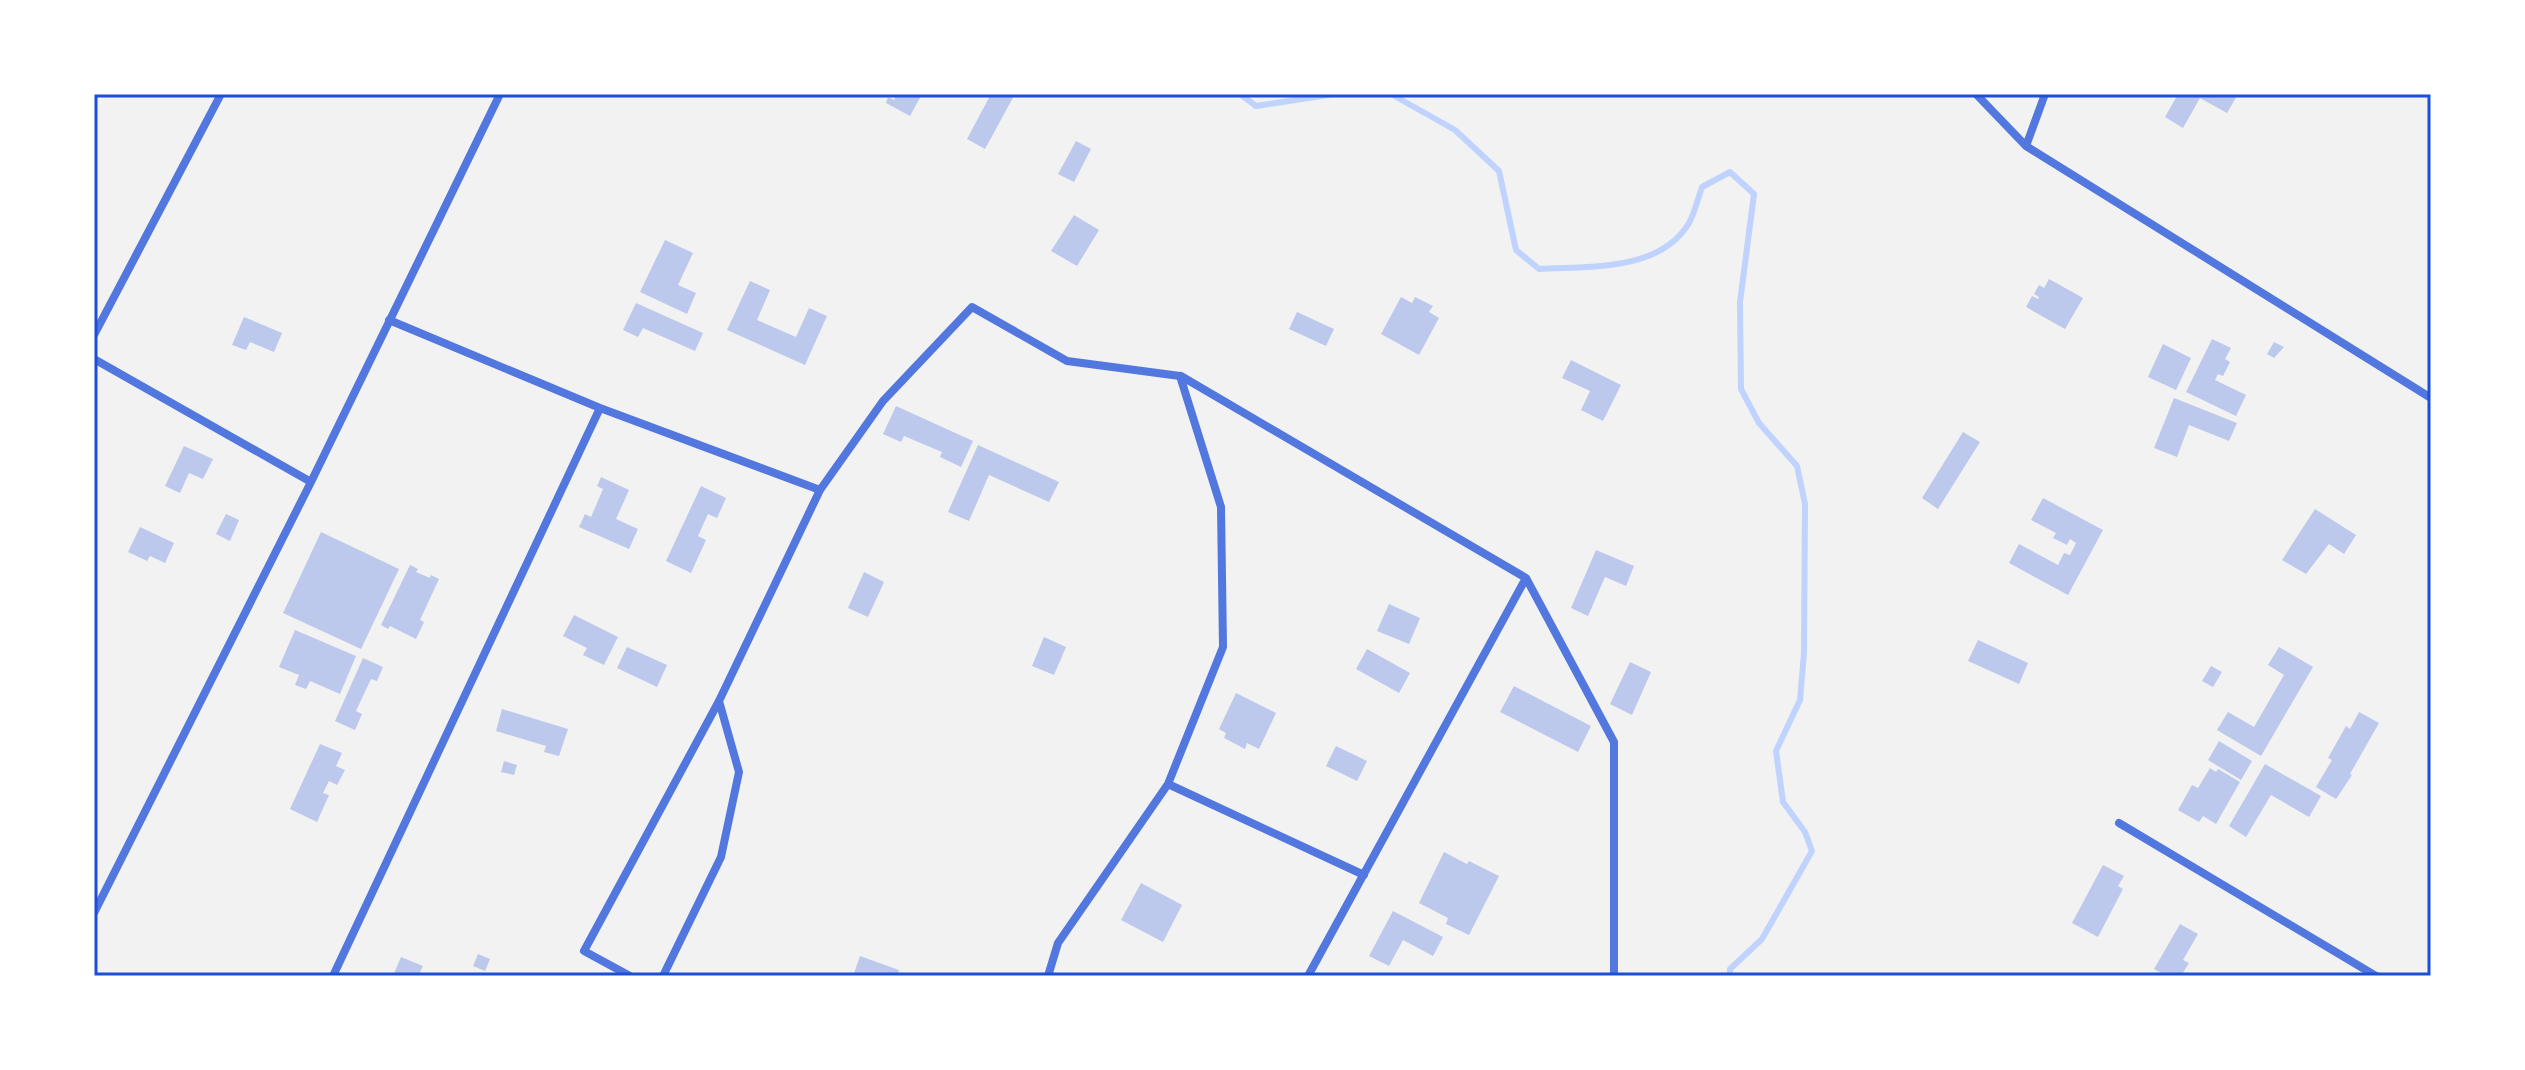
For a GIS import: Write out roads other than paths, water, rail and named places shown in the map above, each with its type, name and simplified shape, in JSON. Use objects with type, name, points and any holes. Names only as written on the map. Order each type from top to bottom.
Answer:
[{"type":"street","points":[[94,335],[221,94]]},
{"type":"street","points":[[94,913],[311,482],[500,94]]},
{"type":"street","points":[[1976,94],[2026,146],[2431,398]]},
{"type":"street","points":[[2026,146],[2045,94]]},
{"type":"street","points":[[630,976],[584,951],[719,701],[820,490],[883,401],[972,307],[1067,361],[1180,376],[1526,578],[1614,742],[1614,976]]},
{"type":"street","points":[[389,320],[600,408],[820,490]]},
{"type":"street","points":[[94,359],[311,482]]},
{"type":"street","points":[[1048,976],[1058,943],[1168,784],[1223,647],[1221,507],[1180,376]]},
{"type":"street","points":[[333,976],[600,408]]},
{"type":"street","points":[[1308,976],[1526,578]]},
{"type":"street","points":[[663,976],[721,857],[739,772],[719,701]]},
{"type":"street","points":[[1168,784],[1364,875]]},
{"type":"street","points":[[2119,823],[2376,976]]},
{"type":"waterway","points":[[1240,94],[1256,106],[1334,94]]},
{"type":"waterway","points":[[1391,94],[1455,130],[1499,171],[1516,250],[1539,269],[1622,263],[1660,250],[1676,239],[1689,223],[1702,187],[1730,172],[1754,194],[1740,302],[1741,389],[1759,423],[1797,466],[1805,504],[1804,653],[1800,700],[1776,751],[1783,802],[1805,832],[1812,851],[1762,939],[1730,969],[1730,976]]}]
